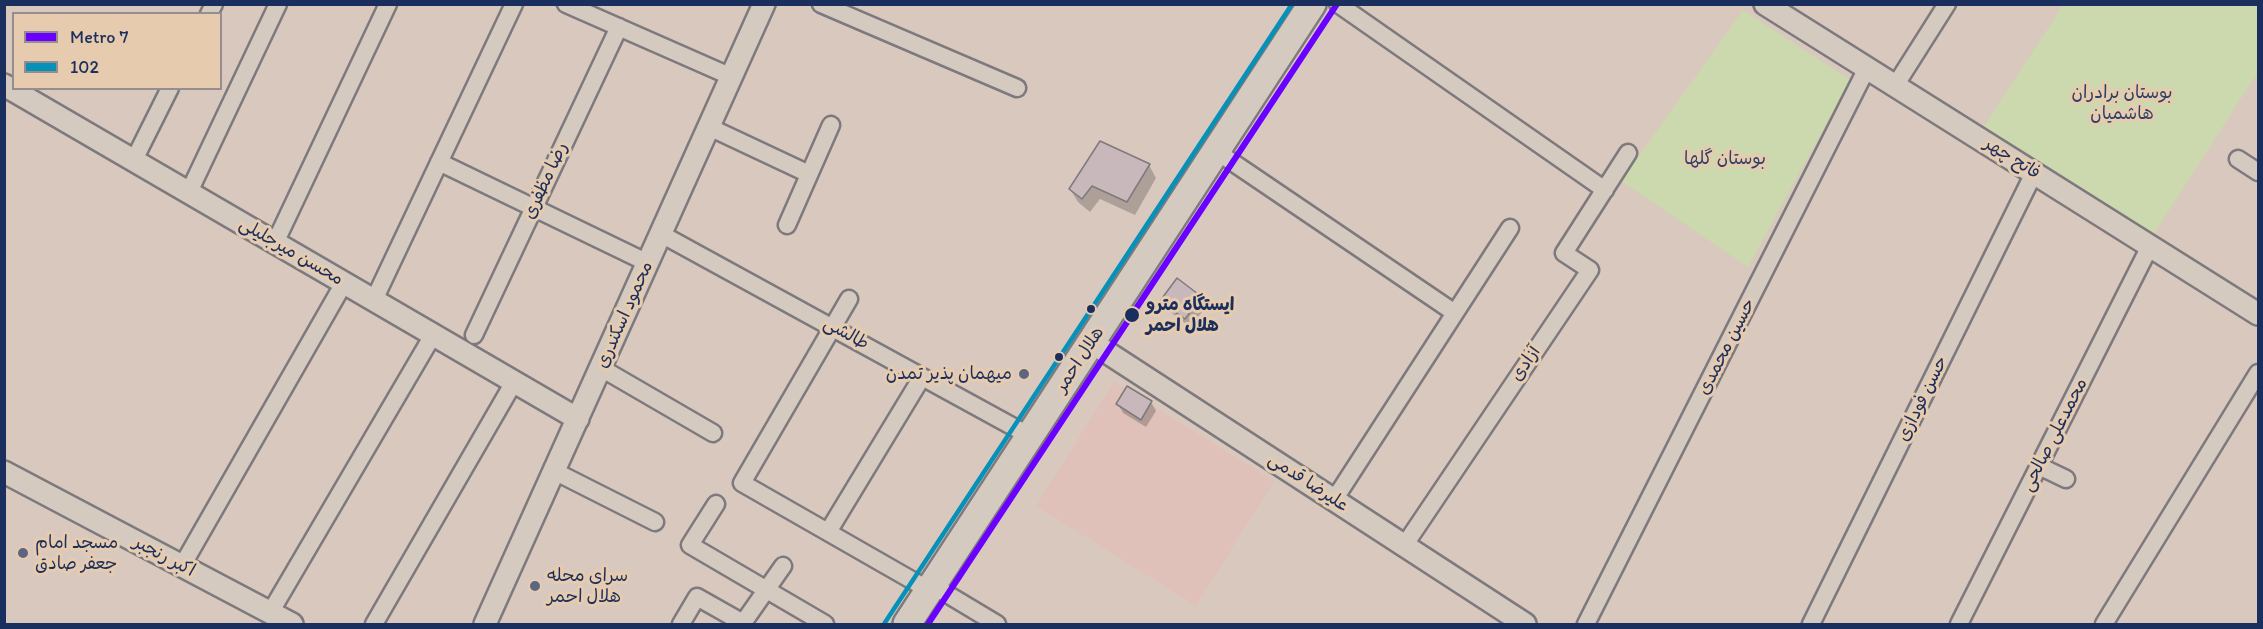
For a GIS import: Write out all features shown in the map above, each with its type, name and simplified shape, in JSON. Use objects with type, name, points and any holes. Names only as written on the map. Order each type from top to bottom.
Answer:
[{"type":"main road","name":"هلال احمر","points":[[907,624],[1312,4]]},
{"type":"street","points":[[189,192],[278,4]]},
{"type":"street","points":[[275,243],[388,4]]},
{"type":"street","points":[[374,300],[514,4]]},
{"type":"street","name":"محمود اسکندری","points":[[485,624],[764,4]]},
{"type":"street","points":[[820,4],[1017,88]]},
{"type":"street","points":[[1338,4],[1605,190],[1628,153]]},
{"type":"street","name":"فاتح چهر","points":[[1765,4],[2259,314]]},
{"type":"street","points":[[1895,86],[1947,4]]},
{"type":"street","points":[[571,6],[732,77]]},
{"type":"street","name":"رضا مظفری","points":[[474,335],[618,27]]},
{"type":"street","name":"حسین محمدی","points":[[1586,624],[1867,68]]},
{"type":"street","name":"محسن میرجلیلی","points":[[13,90],[578,419]]},
{"type":"street","points":[[134,160],[169,90]]},
{"type":"street","points":[[787,225],[831,125]]},
{"type":"street","points":[[709,127],[809,174]]},
{"type":"street","points":[[1216,151],[1455,313]]},
{"type":"street","points":[[2238,159],[2259,172]]},
{"type":"street","points":[[439,162],[648,263]]},
{"type":"street","name":"حسن فودازی","points":[[1811,624],[2034,173]]},
{"type":"street","name":"آزادی","points":[[1404,546],[1590,270],[1564,253],[1605,190]]},
{"type":"street","points":[[1334,500],[1510,228]]},
{"type":"street","name":"طالشی","points":[[661,234],[1030,436]]},
{"type":"street","name":"محمدعلی صالحی","points":[[1959,624],[2150,246]]},
{"type":"street","points":[[182,566],[344,283]]},
{"type":"street","points":[[849,300],[742,483],[997,624]]},
{"type":"street","points":[[270,613],[433,335]]},
{"type":"street","name":"علیرضا قدمی","points":[[1091,342],[1525,624]]},
{"type":"street","points":[[601,368],[713,433]]},
{"type":"street","points":[[2104,624],[2259,373]]},
{"type":"street","points":[[828,532],[922,376]]},
{"type":"street","points":[[374,624],[514,382]]},
{"type":"street","points":[[2039,466],[2066,478]]},
{"type":"street","points":[[554,471],[655,522]]},
{"type":"street","name":"اکبر رنجبر","points":[[4,472],[292,624]]},
{"type":"street","points":[[716,504],[690,545],[825,624]]},
{"type":"street","points":[[681,624],[697,597],[743,624],[783,566]]},
{"type":"shaded area","points":[[1114,382],[1274,481],[1196,606],[1036,506]]},
{"type":"green space","name":"بوستان برادران هاشمیان","points":[[2063,5],[2258,5],[2258,72],[2153,235],[1979,134]]},
{"type":"green space","name":"بوستان گلها","points":[[1743,10],[1850,80],[1748,267],[1621,181]]},
{"type":"building","points":[[1100,141],[1150,164],[1127,202],[1092,186],[1082,199],[1069,189]]},
{"type":"building","points":[[1177,278],[1202,297],[1185,319],[1160,301]]},
{"type":"building","points":[[1127,386],[1152,401],[1141,420],[1116,404]]},
{"type":"metro line","name":"7","points":[[928,624],[1337,4]]},
{"type":"transit line","name":"102","points":[[884,624],[1292,4]]},
{"type":"place","name":"ایستگاه مترو هلال احمر","points":[[1132,315]]},
{"type":"place","name":"میهمان پذیر تمدن","points":[[1024,374]]},
{"type":"place","name":"مسجد امام جعفر صادق","points":[[23,553]]},
{"type":"place","name":"سرای محله هلال احمر","points":[[535,586]]}]
